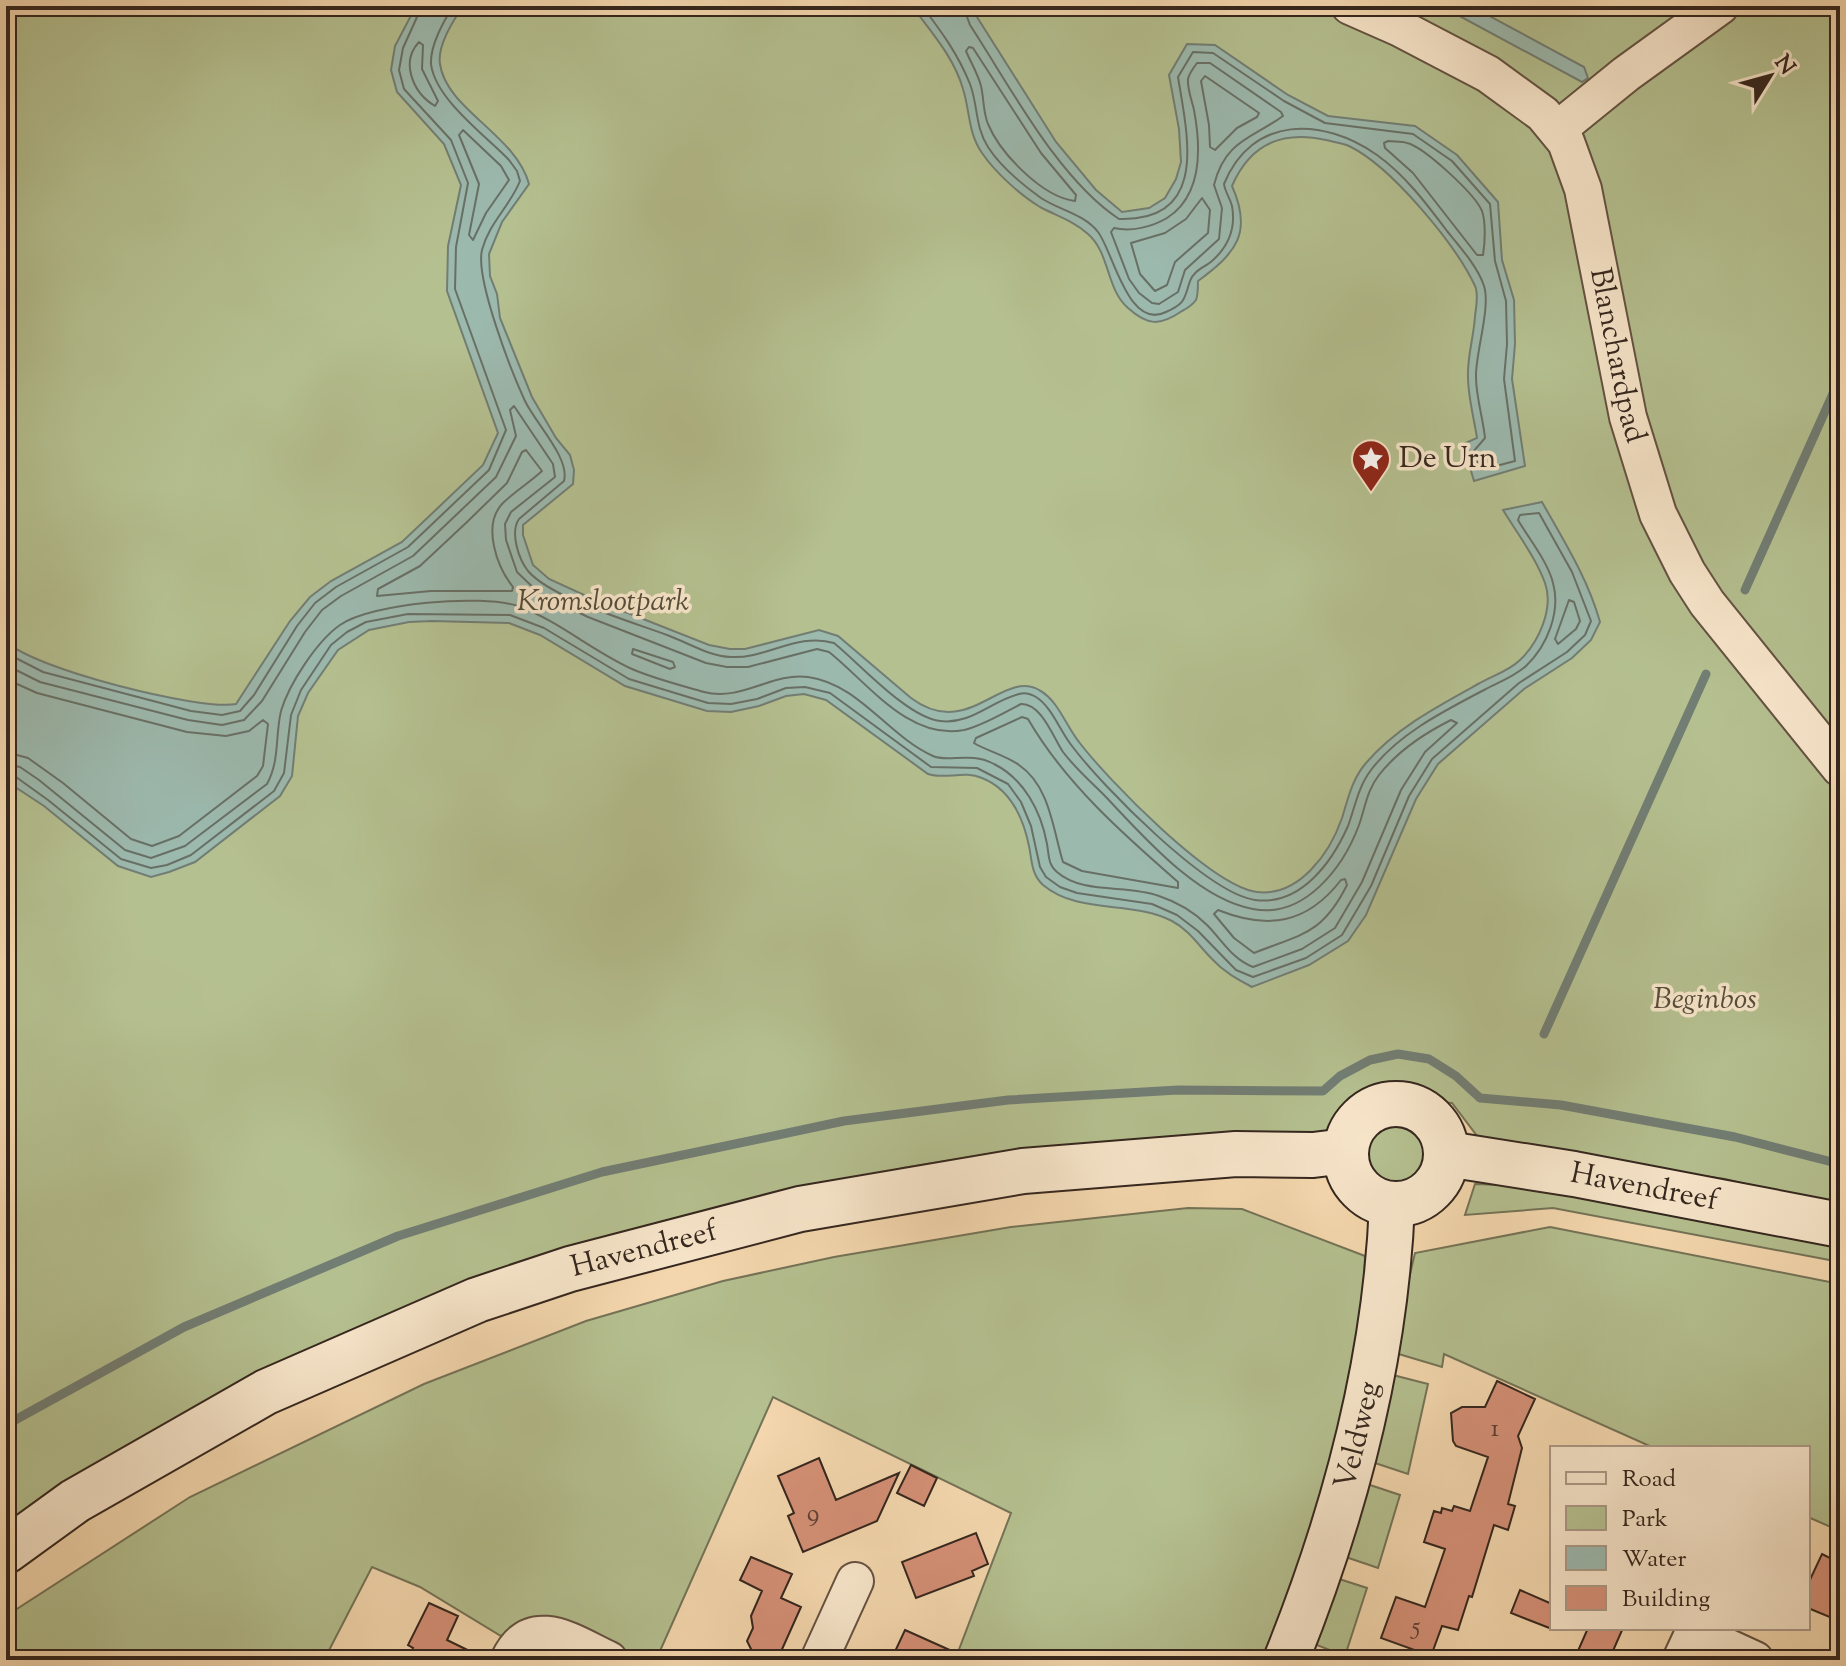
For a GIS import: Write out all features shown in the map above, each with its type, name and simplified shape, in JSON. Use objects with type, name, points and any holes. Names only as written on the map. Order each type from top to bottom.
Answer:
[{"type":"street","name":"Blanchardpad","points":[[1350,6],[1488,74],[1524,99],[1557,130],[1573,156],[1583,189],[1628,417],[1658,514],[1687,572],[1707,603],[1840,768]]},
{"type":"street","points":[[1557,130],[1626,74],[1720,6]]},
{"type":"street","points":[[1389,1103],[1406,1104],[1422,1110],[1436,1121],[1444,1136],[1447,1154],[1444,1170],[1430,1190],[1409,1203],[1392,1204],[1377,1201],[1364,1193],[1347,1167],[1346,1151],[1349,1134],[1359,1120],[1372,1109],[1389,1103]]},
{"type":"street","name":"Havendreef","points":[[6,1551],[75,1501],[266,1392],[477,1300],[570,1269],[800,1209],[1023,1171],[1236,1154],[1313,1155],[1346,1151]]},
{"type":"street","name":"Havendreef","points":[[1447,1154],[1574,1174],[1840,1225]]},
{"type":"street","name":"Veldweg","points":[[1286,1660],[1348,1478],[1365,1406],[1382,1315],[1392,1204]]},
{"type":"street","points":[[819,1660],[855,1581]]},
{"type":"street","points":[[1681,1660],[1694,1632],[1755,1660]]},
{"type":"street","points":[[509,1660],[527,1637],[545,1633],[609,1660]]},
{"type":"green space","name":"Kromslootpark","points":[[6,6],[1840,6],[1840,1207],[1725,1179],[1517,1150],[1481,1141],[1452,1103],[1361,1097],[1328,1134],[1150,1141],[994,1153],[903,1168],[701,1217],[6,1534]]},
{"type":"green space","points":[[1395,1127],[1415,1136],[1424,1156],[1415,1176],[1395,1185],[1375,1176],[1366,1156],[1375,1136]]},
{"type":"green space","points":[[1475,1184],[1554,1187],[1831,1246],[1840,1248],[1840,1262],[1553,1208],[1465,1215]]},
{"type":"green space","points":[[1188,1208],[1242,1209],[1365,1256],[1362,1340],[1317,1531],[1266,1660],[955,1660],[1011,1513],[773,1397],[656,1660],[642,1660],[540,1618],[517,1625],[501,1636],[420,1587],[372,1567],[324,1660],[6,1660],[6,1616],[190,1497],[424,1384],[586,1321],[723,1281],[834,1257],[1011,1227]]},
{"type":"green space","points":[[1550,1227],[1840,1284],[1840,1531],[1810,1518],[1810,1446],[1650,1446],[1444,1354],[1442,1367],[1392,1352],[1415,1253]]},
{"type":"green space","points":[[1389,1374],[1428,1384],[1408,1474],[1369,1461]]},
{"type":"green space","points":[[1364,1483],[1400,1495],[1378,1568],[1340,1555]]},
{"type":"green space","points":[[1333,1577],[1367,1588],[1345,1656],[1309,1642]]},
{"type":"water","points":[[416,6],[463,6],[441,49],[440,64],[445,80],[467,109],[510,151],[522,167],[529,184],[502,222],[489,254],[490,276],[497,294],[500,318],[532,397],[570,455],[574,470],[573,484],[523,525],[523,535],[533,565],[549,579],[709,645],[745,649],[819,630],[838,636],[911,698],[931,709],[950,712],[967,709],[1011,688],[1025,686],[1039,690],[1057,707],[1074,736],[1093,759],[1136,805],[1214,871],[1237,885],[1257,892],[1272,892],[1286,887],[1311,870],[1337,831],[1357,776],[1378,750],[1433,709],[1511,667],[1533,644],[1546,614],[1545,583],[1537,564],[1503,510],[1542,502],[1575,560],[1595,606],[1600,622],[1591,640],[1572,658],[1524,689],[1438,764],[1416,799],[1366,915],[1348,941],[1309,965],[1252,987],[1221,968],[1172,921],[1140,911],[1073,900],[1043,885],[1034,872],[1019,815],[1000,789],[975,776],[928,774],[826,700],[804,694],[731,712],[707,711],[625,686],[540,635],[509,623],[409,622],[369,630],[338,650],[308,693],[298,716],[292,776],[280,796],[195,862],[151,877],[118,866],[44,806],[6,781],[6,641],[21,652],[47,663],[116,685],[188,701],[236,704],[290,621],[310,597],[331,581],[402,542],[483,465],[498,433],[447,291],[448,246],[461,185],[444,144],[397,92],[391,70],[395,46]]},
{"type":"water","points":[[912,6],[970,6],[1056,142],[1096,190],[1122,212],[1149,208],[1165,198],[1176,179],[1181,162],[1179,129],[1169,75],[1187,44],[1215,45],[1288,95],[1328,116],[1415,126],[1457,155],[1498,202],[1502,260],[1514,300],[1512,379],[1525,466],[1474,481],[1463,444],[1477,438],[1468,377],[1476,290],[1466,269],[1421,208],[1366,156],[1346,145],[1310,137],[1282,139],[1258,150],[1239,172],[1232,186],[1241,217],[1237,241],[1231,251],[1198,281],[1197,298],[1191,305],[1167,319],[1148,321],[1135,314],[1121,300],[1100,251],[1088,234],[1032,202],[1008,183],[987,160],[974,138],[963,89],[954,66]]},
{"type":"water","points":[[1441,6],[1471,6],[1584,67],[1588,78],[1582,82]]},
{"type":"building","points":[[1497,1381],[1535,1399],[1518,1436],[1522,1448],[1508,1504],[1515,1506],[1508,1530],[1494,1525],[1472,1597],[1469,1596],[1458,1630],[1442,1626],[1431,1656],[1381,1638],[1396,1597],[1425,1607],[1445,1549],[1424,1542],[1434,1511],[1441,1513],[1442,1508],[1452,1511],[1454,1506],[1470,1511],[1488,1457],[1456,1446],[1451,1413],[1462,1407],[1485,1407]]},
{"type":"building","points":[[819,1458],[836,1500],[899,1473],[877,1521],[803,1552],[788,1516],[794,1513],[778,1476]]},
{"type":"building","points":[[911,1465],[937,1478],[924,1506],[897,1493]]},
{"type":"building","points":[[976,1533],[988,1564],[972,1571],[974,1576],[916,1598],[902,1562]]},
{"type":"building","points":[[1822,1554],[1840,1563],[1840,1601],[1832,1618],[1810,1609],[1810,1580]]},
{"type":"building","points":[[751,1557],[792,1574],[781,1598],[801,1607],[779,1656],[770,1651],[754,1655],[747,1641],[753,1628],[751,1616],[762,1591],[740,1580]]},
{"type":"building","points":[[1520,1590],[1550,1603],[1550,1628],[1511,1613]]},
{"type":"building","points":[[429,1603],[458,1616],[447,1640],[488,1660],[407,1660],[413,1648],[408,1645]]},
{"type":"building","points":[[905,1630],[972,1660],[891,1660]]},
{"type":"building","points":[[1587,1630],[1622,1630],[1609,1660],[1574,1660]]},
{"type":"waterway","points":[[1745,590],[1840,378]]},
{"type":"waterway","points":[[1544,1034],[1706,674]]},
{"type":"waterway","points":[[6,1425],[184,1327],[398,1236],[602,1172],[844,1121],[1008,1100],[1178,1090],[1323,1091],[1340,1076],[1370,1060],[1398,1054],[1429,1059],[1456,1076],[1480,1098],[1561,1105],[1735,1137],[1840,1164]]},
{"type":"place","name":"De Urn","points":[[1371,493]]},
{"type":"park label","name":"Beginbos","points":[[1705,1000]]}]
